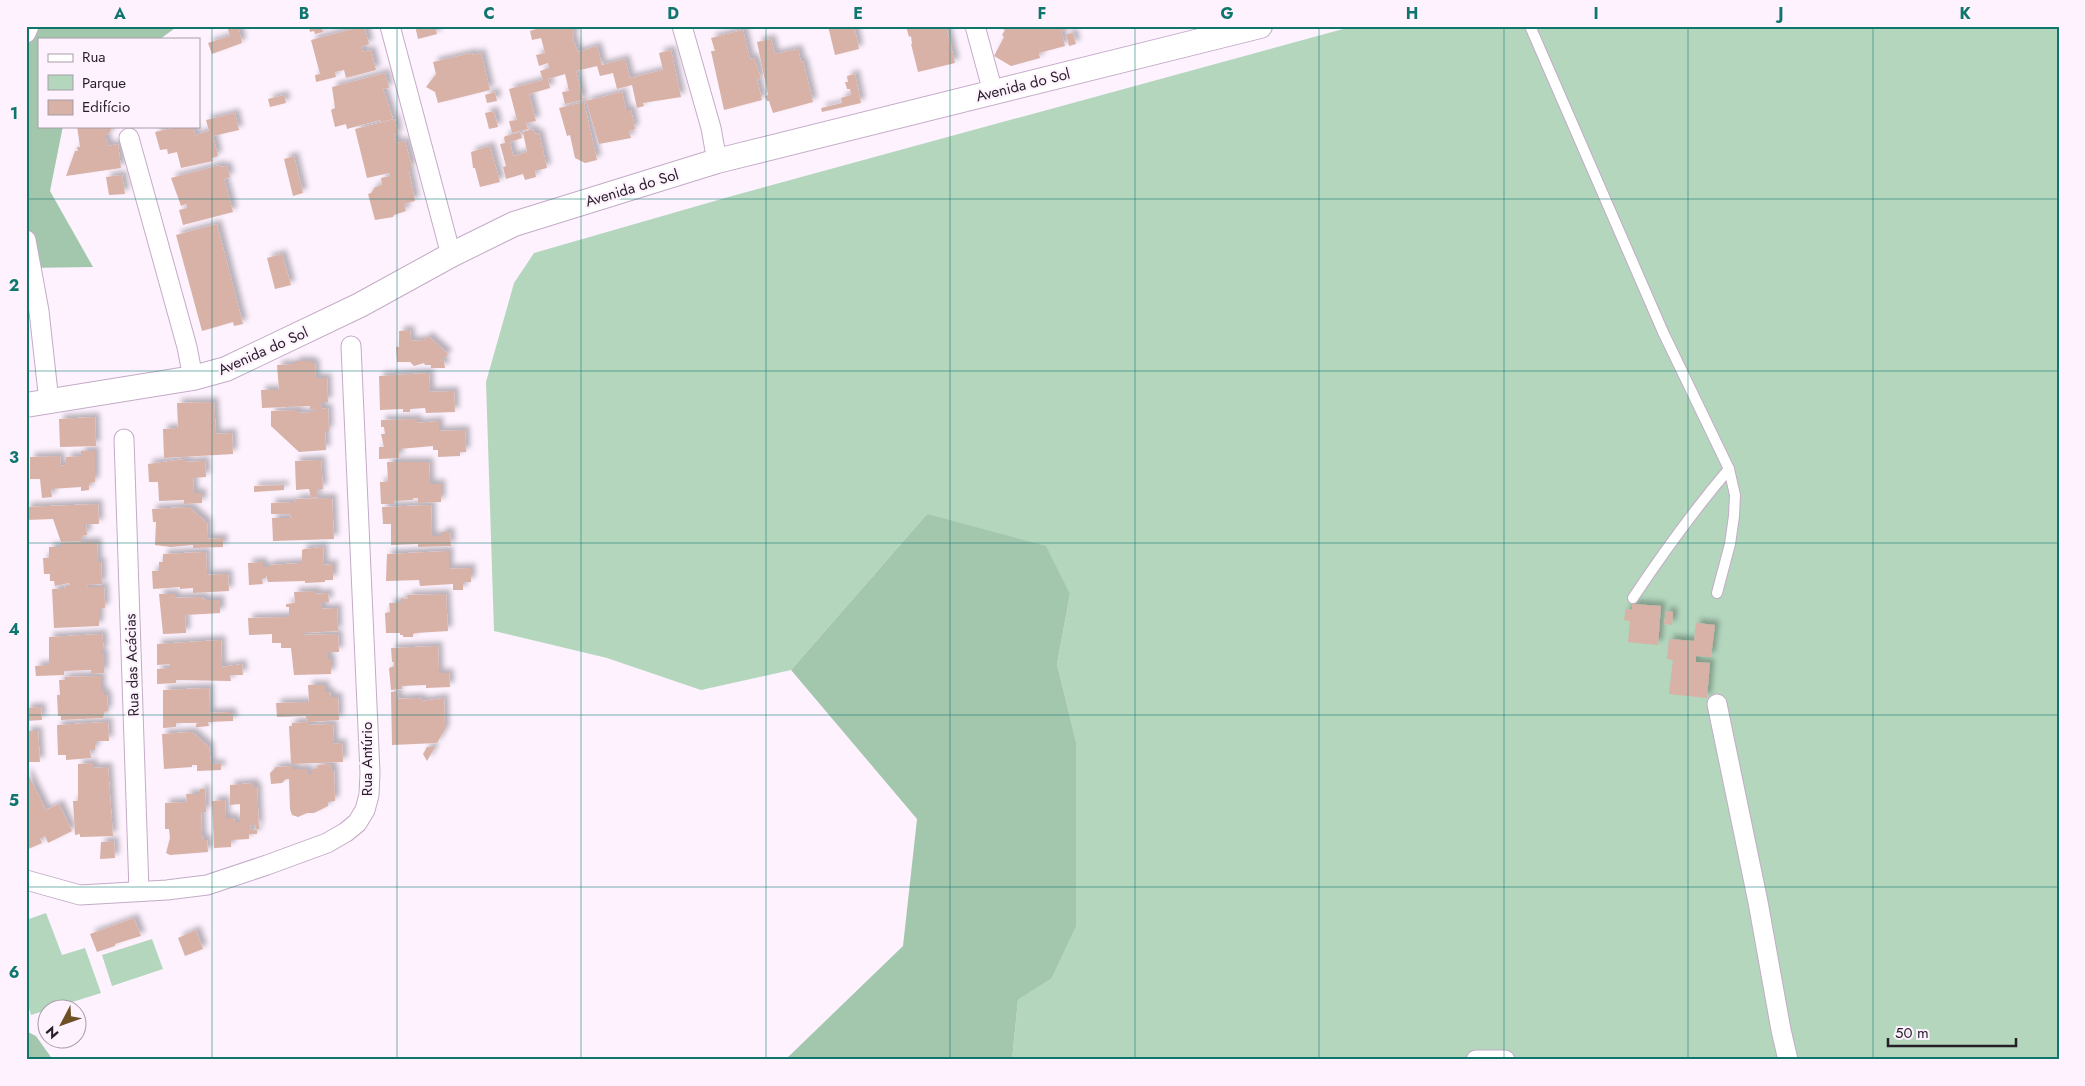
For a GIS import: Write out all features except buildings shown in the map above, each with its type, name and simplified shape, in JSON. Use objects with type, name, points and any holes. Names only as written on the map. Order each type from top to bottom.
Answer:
[{"type":"street","points":[[26,33],[29,26]]},
{"type":"street","points":[[390,26],[451,255]]},
{"type":"street","points":[[682,26],[711,128],[717,161]]},
{"type":"street","points":[[975,26],[993,92]]},
{"type":"street","name":"Avenida do Sol","points":[[38,404],[193,378],[226,369],[291,340],[451,255],[514,224],[717,161],[1260,26]]},
{"type":"street","points":[[129,138],[187,347],[193,378]]},
{"type":"street","points":[[26,240],[40,311],[38,404]]},
{"type":"street","name":"Rua Antúrio","points":[[26,880],[80,896],[167,890],[207,885],[327,843],[346,832],[357,822],[365,810],[369,795],[370,773],[351,346]]},
{"type":"street","name":"Rua das Acácias","points":[[124,439],[139,891]]},
{"type":"street","points":[[1717,704],[1788,1060]]},
{"type":"street","points":[[1476,1060],[1505,1060]]},
{"type":"lane","points":[[1530,26],[1664,332],[1729,469],[1735,495],[1734,516],[1730,544],[1718,593]]},
{"type":"lane","points":[[1633,598],[1689,517],[1729,469]]},
{"type":"green space","points":[[26,26],[178,26],[161,38],[38,38],[38,128],[63,128],[50,191],[93,267],[26,268]]},
{"type":"green space","points":[[1354,26],[2059,26],[2059,1060],[1012,1060],[1018,1000],[1051,979],[1076,742],[1057,664],[1070,594],[927,514],[791,670],[701,690],[607,658],[494,631],[486,382],[514,283],[534,253],[732,196]]},
{"type":"green space","points":[[927,514],[1046,546],[1070,594],[1057,664],[1076,742],[1076,926],[1051,979],[1018,1000],[1012,1060],[785,1060],[903,946],[917,819],[791,670]]},
{"type":"green space","points":[[46,913],[62,955],[85,948],[101,993],[85,998],[38,998],[38,1013],[31,1015],[26,999],[26,920]]},
{"type":"green space","points":[[152,939],[163,969],[112,986],[102,955]]},
{"type":"green space","points":[[26,1031],[36,1036],[38,1039],[38,1048],[44,1048],[53,1060],[26,1060]]}]
